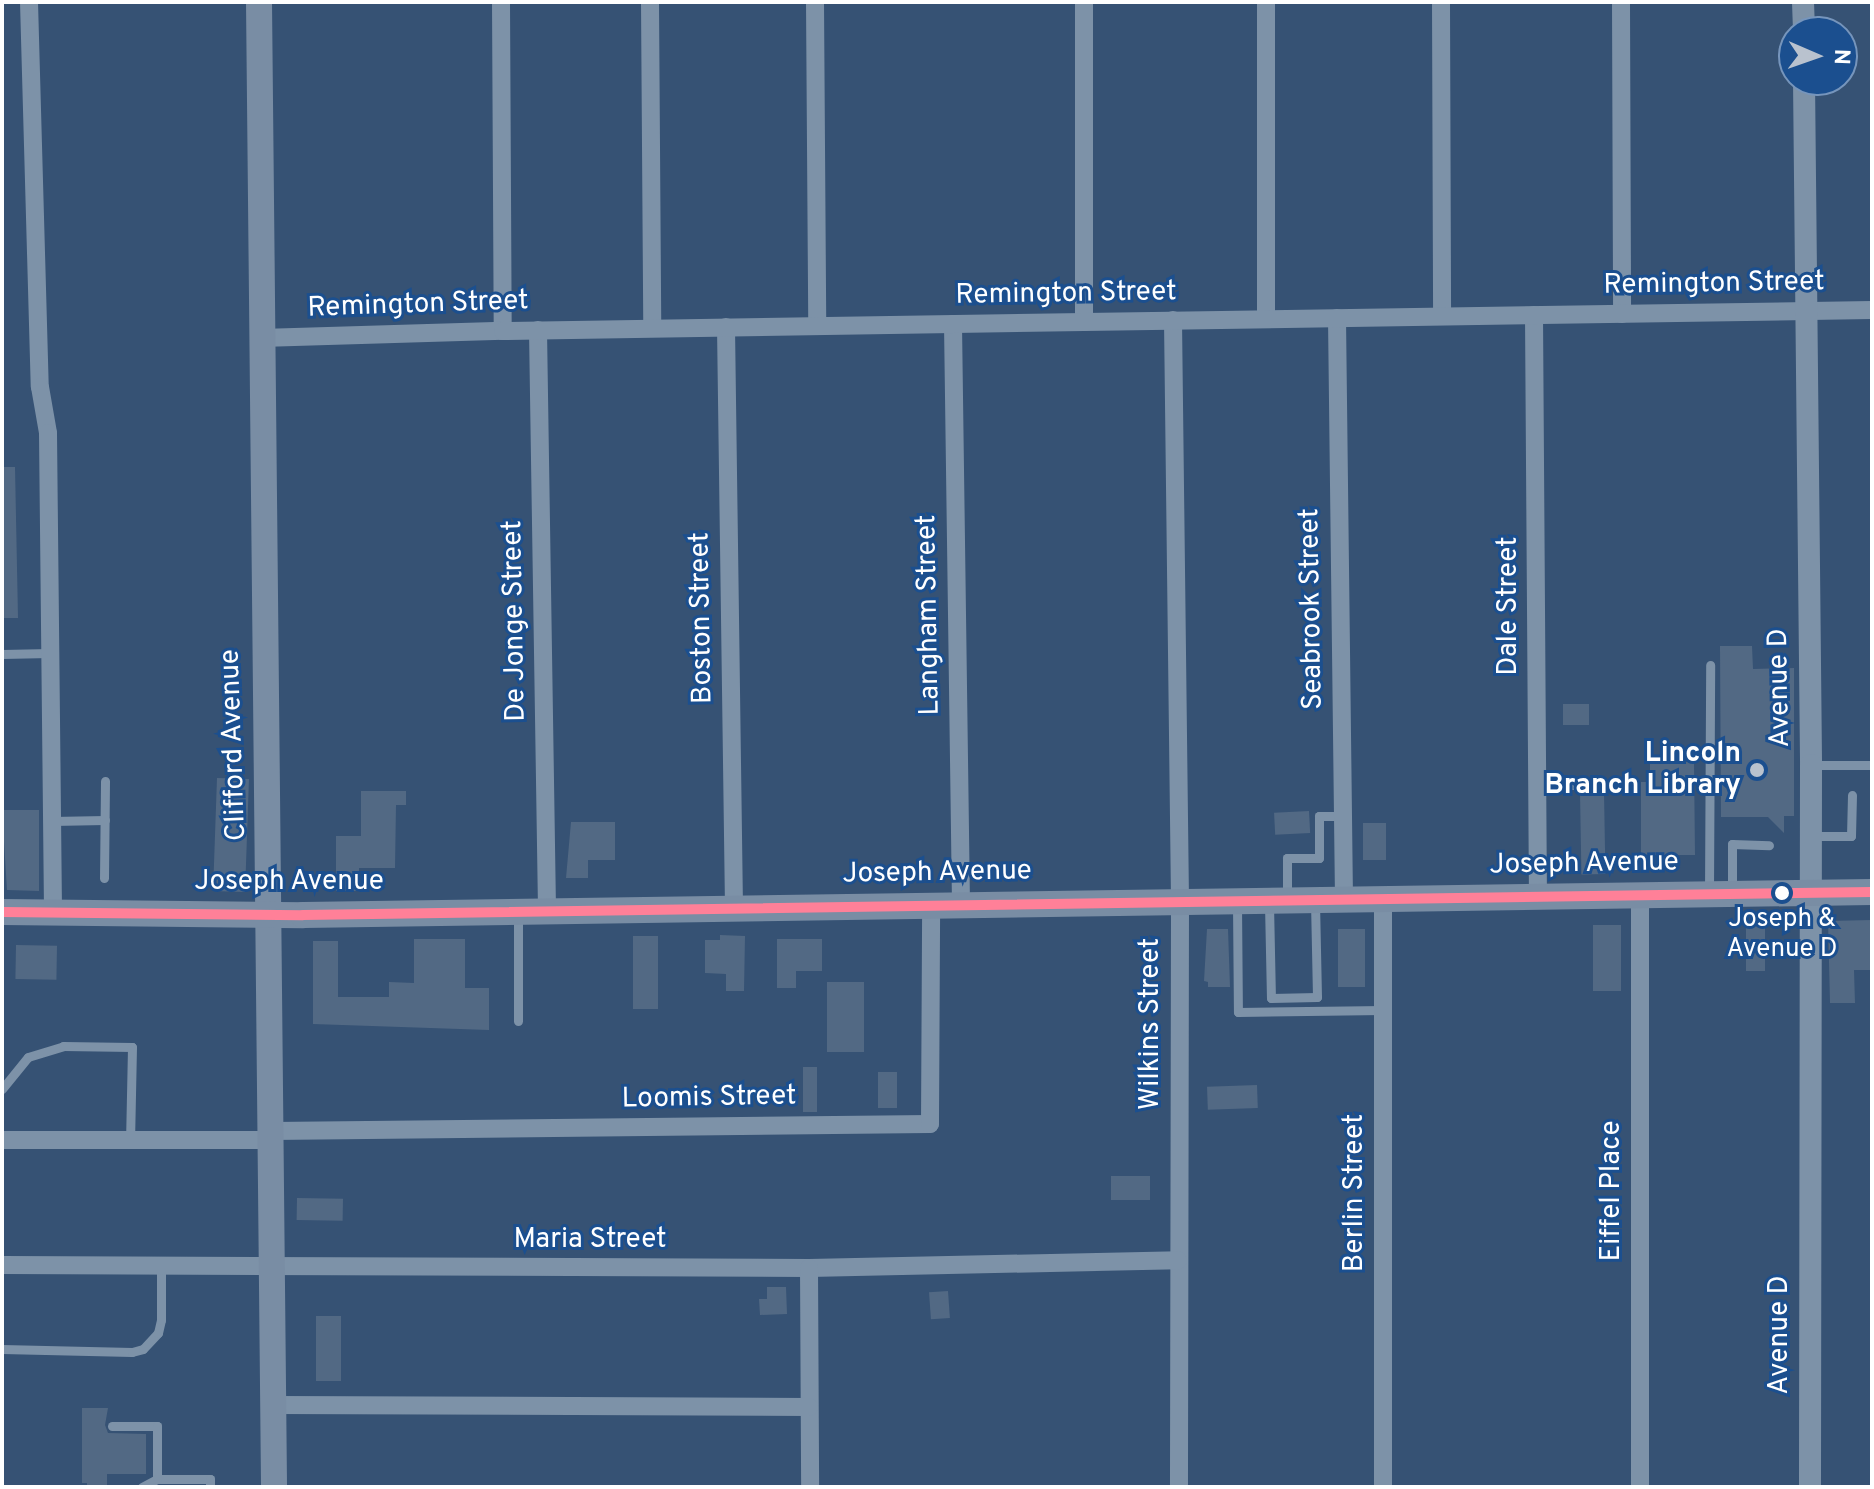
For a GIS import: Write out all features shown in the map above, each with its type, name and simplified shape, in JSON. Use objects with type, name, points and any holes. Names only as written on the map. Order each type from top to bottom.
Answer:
[{"type":"main road","name":"Clifford Avenue","points":[[259,2],[264,750],[270,915],[274,1487]]},
{"type":"main road","name":"Joseph Avenue","points":[[2,912],[270,915],[1872,892]]},
{"type":"street","points":[[29,2],[40,387],[48,433],[53,913]]},
{"type":"street","points":[[501,2],[503,331]]},
{"type":"street","points":[[650,2],[652,328]]},
{"type":"street","points":[[815,2],[817,326]]},
{"type":"street","points":[[1084,2],[1084,322]]},
{"type":"street","points":[[1266,2],[1266,319]]},
{"type":"street","points":[[1441,2],[1442,316]]},
{"type":"street","points":[[1621,2],[1622,314]]},
{"type":"street","name":"Avenue D","points":[[1804,96],[1811,765],[1810,1487]]},
{"type":"street","name":"Remington Street","points":[[261,338],[652,328],[1872,310]]},
{"type":"street","name":"Dale Street","points":[[1534,315],[1538,896]]},
{"type":"street","name":"Seabrook Street","points":[[1337,318],[1344,899]]},
{"type":"street","name":"Wilkins Street","points":[[1173,320],[1180,902],[1179,1487]]},
{"type":"street","name":"Langham Street","points":[[953,324],[961,905]]},
{"type":"street","name":"Boston Street","points":[[726,327],[734,908]]},
{"type":"street","name":"De Jonge Street","points":[[538,330],[547,910]]},
{"type":"street","name":"Eiffel Place","points":[[1640,894],[1640,1487]]},
{"type":"street","name":"Berlin Street","points":[[1383,899],[1383,1487]]},
{"type":"street","name":"Loomis Street","points":[[272,1135],[930,1124],[931,905]]},
{"type":"street","points":[[2,1140],[130,1141],[272,1135]]},
{"type":"street","name":"Maria Street","points":[[2,1265],[809,1268],[1178,1260]]},
{"type":"street","points":[[809,1268],[810,1487]]},
{"type":"street","points":[[273,1405],[809,1407]]},
{"type":"lane","points":[[2,654],[50,653]]},
{"type":"lane","points":[[1710,665],[1720,894]]},
{"type":"lane","points":[[1811,765],[1872,765]]},
{"type":"lane","points":[[104,878],[105,781]]},
{"type":"lane","points":[[1538,785],[1602,785]]},
{"type":"lane","points":[[1810,836],[1851,836],[1852,795]]},
{"type":"lane","points":[[1315,900],[1317,997],[1271,998],[1278,900],[1287,858],[1319,858],[1319,816],[1343,816]]},
{"type":"lane","points":[[52,821],[105,820]]},
{"type":"lane","points":[[1720,894],[1732,844],[1769,845]]},
{"type":"lane","points":[[1237,901],[1238,1012],[1383,1010]]},
{"type":"lane","points":[[518,911],[518,1021]]},
{"type":"lane","points":[[2,1089],[28,1057],[63,1046],[132,1047],[130,1141]]},
{"type":"lane","points":[[2,1349],[132,1352],[143,1349],[158,1333],[161,1320],[161,1265]]},
{"type":"lane","points":[[112,1426],[157,1426],[157,1479]]},
{"type":"lane","points":[[142,1487],[157,1479],[210,1479],[210,1487]]},
{"type":"building","points":[[2,467],[15,467],[18,618],[2,618]]},
{"type":"building","points":[[1720,646],[1752,646],[1753,669],[1794,668],[1794,816],[1784,816],[1784,833],[1768,817],[1721,817]]},
{"type":"building","points":[[1563,704],[1589,704],[1589,725],[1563,725]]},
{"type":"building","points":[[1650,762],[1694,762],[1695,855],[1641,855],[1641,782],[1650,782]]},
{"type":"building","points":[[217,778],[249,779],[245,892],[213,891]]},
{"type":"building","points":[[361,791],[406,791],[406,805],[396,805],[395,868],[359,868],[359,891],[336,891],[336,836],[361,836]]},
{"type":"building","points":[[1580,792],[1604,792],[1605,874],[1581,874]]},
{"type":"building","points":[[2,810],[39,810],[39,891],[7,890]]},
{"type":"building","points":[[1309,811],[1310,833],[1275,835],[1274,813]]},
{"type":"building","points":[[571,822],[615,822],[615,860],[588,860],[588,878],[566,878]]},
{"type":"building","points":[[1363,823],[1386,823],[1386,860],[1363,860]]},
{"type":"building","points":[[1872,920],[1872,970],[1854,970],[1855,1003],[1830,1003],[1828,921]]},
{"type":"building","points":[[1746,923],[1765,923],[1765,971],[1746,971]]},
{"type":"building","points":[[1593,925],[1621,925],[1621,991],[1593,991]]},
{"type":"building","points":[[1207,929],[1228,929],[1230,987],[1208,987],[1208,982],[1204,981]]},
{"type":"building","points":[[1338,929],[1365,929],[1365,987],[1338,987]]},
{"type":"building","points":[[720,935],[745,936],[744,991],[726,991],[726,974],[705,973],[705,940],[720,940]]},
{"type":"building","points":[[633,936],[658,936],[658,1009],[633,1009]]},
{"type":"building","points":[[414,939],[465,939],[465,988],[489,988],[489,1030],[313,1024],[313,941],[338,941],[338,997],[389,997],[389,982],[414,983]]},
{"type":"building","points":[[777,939],[822,939],[822,971],[796,971],[796,988],[777,988]]},
{"type":"building","points":[[16,945],[57,946],[56,980],[15,979]]},
{"type":"building","points":[[827,982],[864,982],[864,1052],[827,1052]]},
{"type":"building","points":[[803,1067],[817,1067],[817,1112],[803,1112]]},
{"type":"building","points":[[878,1072],[897,1072],[897,1108],[878,1108]]},
{"type":"building","points":[[1257,1085],[1258,1108],[1208,1110],[1207,1087]]},
{"type":"building","points":[[1111,1176],[1150,1176],[1150,1200],[1111,1200]]},
{"type":"building","points":[[297,1198],[343,1199],[343,1221],[297,1220]]},
{"type":"building","points":[[767,1287],[786,1287],[787,1314],[760,1315],[759,1299],[767,1299]]},
{"type":"building","points":[[948,1291],[950,1318],[931,1319],[929,1292]]},
{"type":"building","points":[[316,1316],[341,1316],[341,1381],[316,1381]]},
{"type":"building","points":[[82,1408],[108,1408],[105,1425],[108,1433],[146,1434],[146,1474],[107,1474],[107,1487],[87,1487],[87,1483],[82,1483]]},
{"type":"transit line","points":[[2,912],[303,915],[1872,892]]},
{"type":"place","name":"Lincoln Branch Library","points":[[1757,770]]},
{"type":"place","name":"Joseph & Avenue D","points":[[1782,893]]}]
